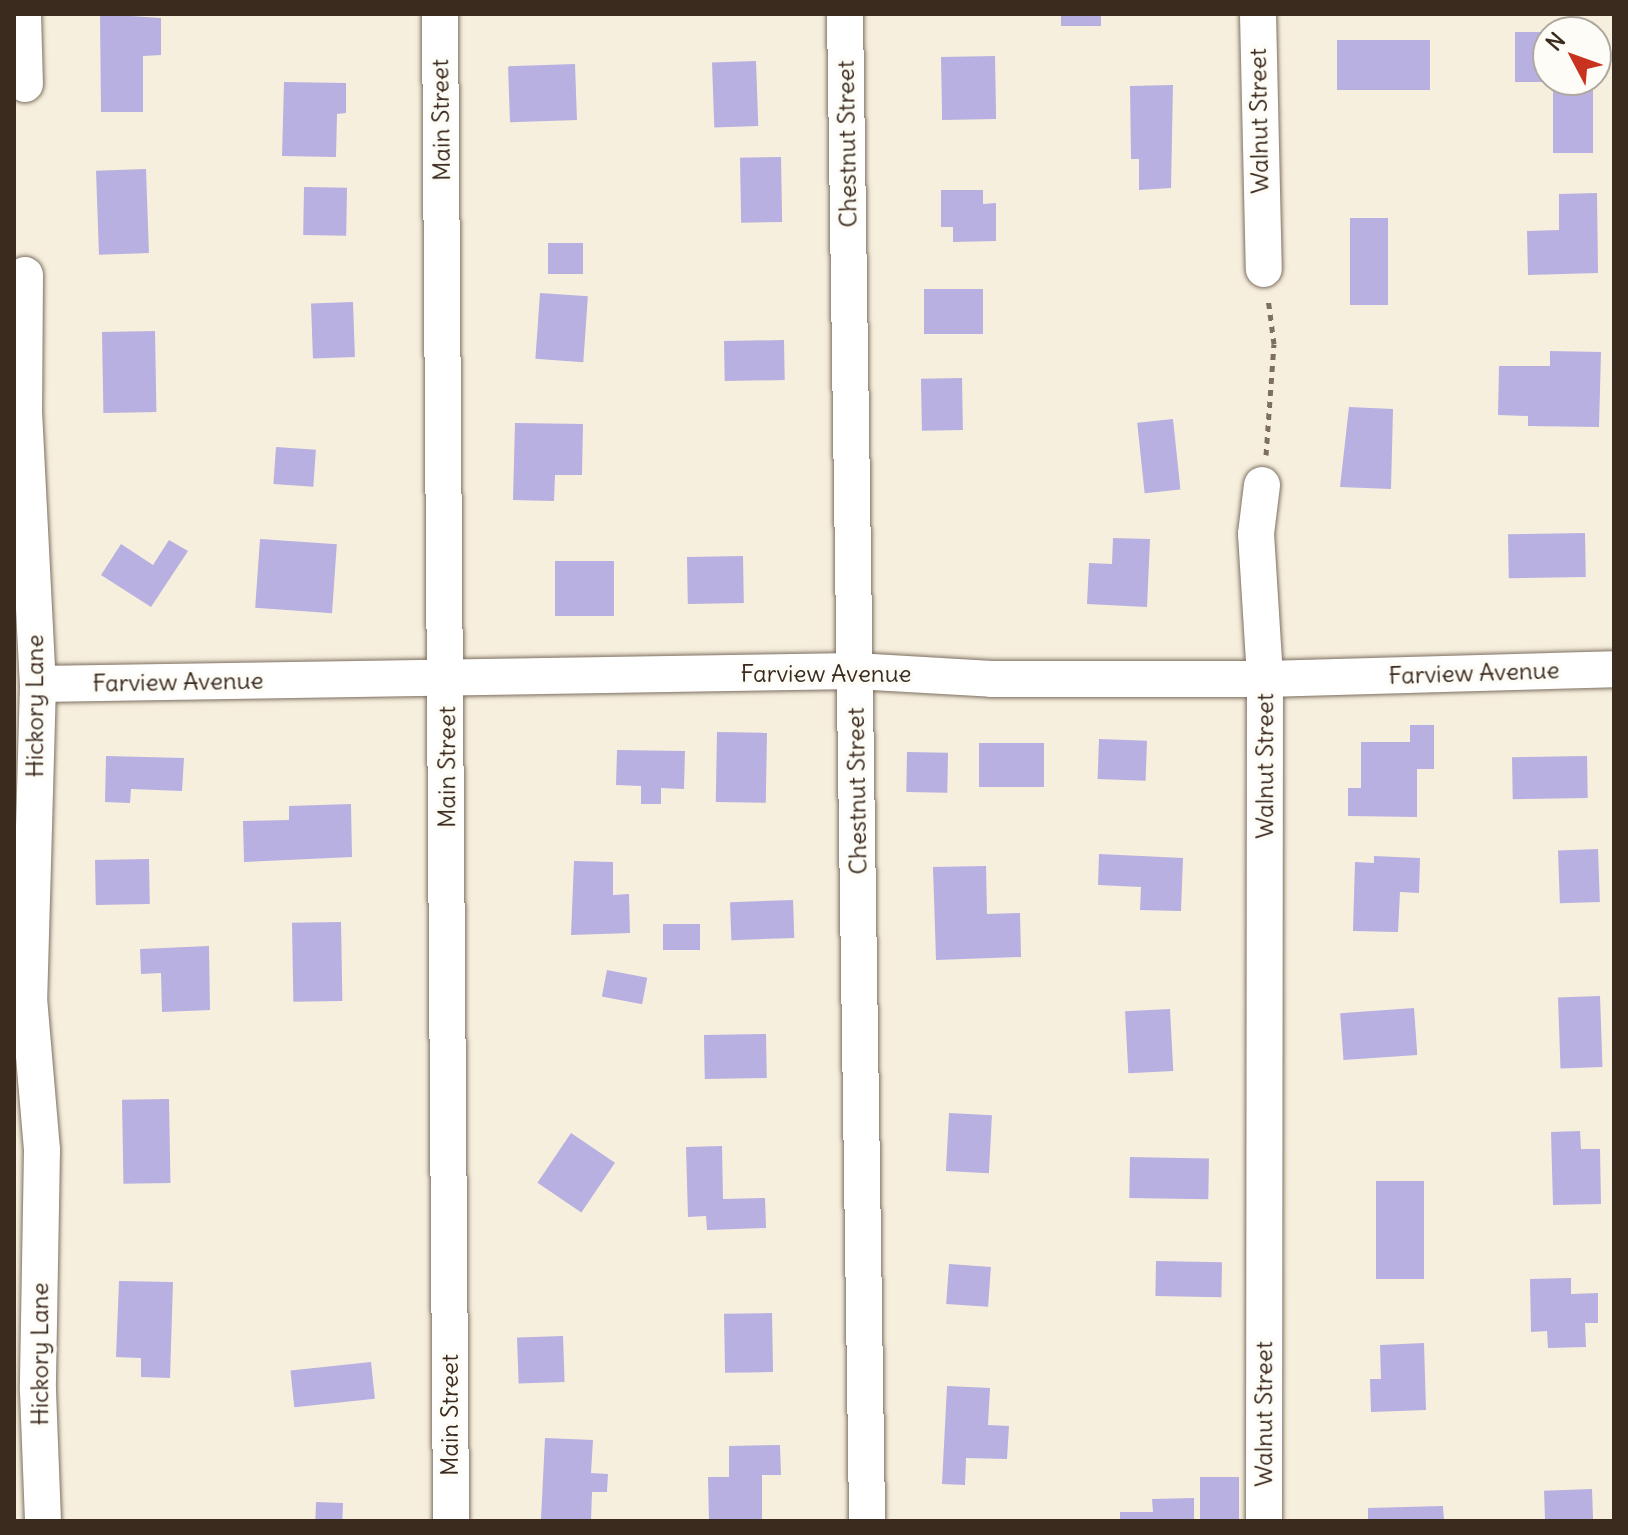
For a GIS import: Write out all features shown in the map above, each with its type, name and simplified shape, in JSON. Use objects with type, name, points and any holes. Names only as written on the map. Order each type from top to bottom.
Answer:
[{"type":"street","points":[[23,14],[25,84]]},
{"type":"street","name":"Main Street","points":[[440,14],[451,1521]]},
{"type":"street","name":"Chestnut Street","points":[[845,14],[867,1521]]},
{"type":"street","name":"Walnut Street","points":[[1258,14],[1264,269]]},
{"type":"street","name":"Hickory Lane","points":[[25,275],[24,411],[38,684],[29,998],[42,1150],[38,1391],[43,1521]]},
{"type":"street","name":"Walnut Street","points":[[1262,485],[1256,534],[1265,679],[1264,1521]]},
{"type":"street","name":"Farview Avenue","points":[[38,684],[855,671],[992,679],[1265,679],[1614,669]]},
{"type":"path","points":[[1262,485],[1274,344],[1264,269]]},
{"type":"building","points":[[100,14],[161,18],[161,55],[143,56],[143,112],[101,112]]},
{"type":"building","points":[[1061,14],[1101,14],[1101,26],[1061,26]]},
{"type":"building","points":[[1515,32],[1532,32],[1532,82],[1515,82]]},
{"type":"building","points":[[1337,40],[1430,40],[1430,90],[1337,90]]},
{"type":"building","points":[[995,56],[996,119],[942,120],[941,57]]},
{"type":"building","points":[[756,61],[758,126],[714,127],[712,63]]},
{"type":"building","points":[[575,64],[577,120],[510,122],[508,66]]},
{"type":"building","points":[[284,82],[346,83],[346,113],[337,114],[336,157],[282,156]]},
{"type":"building","points":[[1173,85],[1171,188],[1139,190],[1139,159],[1131,159],[1130,86]]},
{"type":"building","points":[[1553,96],[1593,96],[1593,153],[1553,153]]},
{"type":"building","points":[[781,157],[782,222],[741,223],[740,158]]},
{"type":"building","points":[[146,169],[149,253],[99,255],[96,171]]},
{"type":"building","points":[[304,187],[347,188],[346,236],[303,235]]},
{"type":"building","points":[[941,190],[983,190],[983,204],[996,203],[996,241],[953,242],[953,227],[941,227]]},
{"type":"building","points":[[1597,193],[1598,273],[1528,275],[1527,231],[1559,230],[1559,194]]},
{"type":"building","points":[[1350,218],[1388,218],[1388,305],[1350,305]]},
{"type":"building","points":[[548,243],[583,243],[583,274],[548,274]]},
{"type":"building","points":[[924,289],[983,289],[983,334],[924,334]]},
{"type":"building","points":[[540,293],[588,296],[583,362],[535,359]]},
{"type":"building","points":[[353,302],[355,357],[313,358],[311,303]]},
{"type":"building","points":[[155,331],[156,412],[103,413],[102,332]]},
{"type":"building","points":[[784,340],[785,380],[725,381],[724,341]]},
{"type":"building","points":[[1550,351],[1601,352],[1599,427],[1528,426],[1528,416],[1498,415],[1499,366],[1550,366]]},
{"type":"building","points":[[962,378],[963,430],[922,431],[921,379]]},
{"type":"building","points":[[1349,407],[1393,409],[1391,489],[1340,487]]},
{"type":"building","points":[[1173,419],[1180,490],[1145,493],[1137,423]]},
{"type":"building","points":[[515,423],[583,424],[582,475],[555,475],[554,501],[513,500]]},
{"type":"building","points":[[276,447],[316,450],[313,487],[273,484]]},
{"type":"building","points":[[1585,533],[1586,577],[1509,578],[1508,534]]},
{"type":"building","points":[[1113,538],[1150,539],[1147,607],[1087,604],[1089,563],[1112,564]]},
{"type":"building","points":[[260,539],[337,544],[332,613],[255,608]]},
{"type":"building","points":[[169,540],[188,551],[151,607],[101,575],[121,544],[153,565]]},
{"type":"building","points":[[743,556],[744,603],[688,604],[687,557]]},
{"type":"building","points":[[555,561],[614,561],[614,616],[555,616]]},
{"type":"building","points":[[1410,725],[1434,725],[1434,769],[1417,769],[1417,817],[1348,816],[1348,788],[1361,788],[1361,742],[1410,742]]},
{"type":"building","points":[[717,732],[767,733],[766,803],[716,802]]},
{"type":"building","points":[[1099,739],[1147,741],[1146,781],[1098,779]]},
{"type":"building","points":[[979,743],[1044,743],[1044,787],[979,787]]},
{"type":"building","points":[[617,750],[685,751],[684,789],[661,788],[661,804],[641,804],[641,786],[616,785]]},
{"type":"building","points":[[907,752],[948,753],[947,793],[906,792]]},
{"type":"building","points":[[106,756],[184,758],[182,791],[131,789],[130,803],[105,802]]},
{"type":"building","points":[[1587,756],[1588,798],[1513,799],[1512,757]]},
{"type":"building","points":[[351,804],[352,857],[244,862],[243,821],[289,820],[289,806]]},
{"type":"building","points":[[1598,849],[1600,902],[1560,903],[1558,850]]},
{"type":"building","points":[[1099,854],[1183,858],[1181,911],[1140,910],[1141,887],[1098,885]]},
{"type":"building","points":[[1374,856],[1420,858],[1419,893],[1400,892],[1398,932],[1353,931],[1355,862],[1374,863]]},
{"type":"building","points":[[149,859],[150,904],[96,905],[95,860]]},
{"type":"building","points":[[574,861],[613,862],[613,895],[629,894],[630,933],[571,935]]},
{"type":"building","points":[[986,866],[987,914],[1020,913],[1021,957],[936,960],[933,867]]},
{"type":"building","points":[[793,900],[794,938],[731,940],[730,902]]},
{"type":"building","points":[[341,922],[342,1001],[293,1002],[292,923]]},
{"type":"building","points":[[663,924],[700,924],[700,950],[663,950]]},
{"type":"building","points":[[209,946],[210,1010],[162,1012],[161,973],[141,974],[140,949]]},
{"type":"building","points":[[607,970],[647,978],[642,1004],[602,997]]},
{"type":"building","points":[[1600,996],[1602,1067],[1561,1068],[1558,997]]},
{"type":"building","points":[[1414,1008],[1417,1055],[1343,1060],[1340,1013]]},
{"type":"building","points":[[1170,1009],[1173,1071],[1128,1073],[1125,1011]]},
{"type":"building","points":[[766,1034],[767,1078],[705,1079],[704,1035]]},
{"type":"building","points":[[169,1099],[170,1183],[123,1184],[122,1100]]},
{"type":"building","points":[[949,1113],[992,1115],[989,1173],[946,1171]]},
{"type":"building","points":[[1580,1131],[1581,1149],[1600,1149],[1601,1204],[1553,1205],[1551,1132]]},
{"type":"building","points":[[571,1133],[615,1163],[581,1212],[537,1183]]},
{"type":"building","points":[[722,1146],[723,1199],[765,1198],[766,1228],[707,1230],[706,1216],[688,1217],[686,1147]]},
{"type":"building","points":[[1130,1157],[1209,1158],[1208,1199],[1129,1198]]},
{"type":"building","points":[[1376,1181],[1424,1181],[1424,1279],[1376,1279]]},
{"type":"building","points":[[1156,1261],[1222,1262],[1221,1297],[1155,1296]]},
{"type":"building","points":[[949,1264],[991,1267],[988,1307],[946,1304]]},
{"type":"building","points":[[1571,1278],[1571,1294],[1598,1293],[1598,1323],[1585,1323],[1586,1347],[1548,1348],[1547,1331],[1531,1332],[1530,1279]]},
{"type":"building","points":[[119,1281],[173,1282],[170,1378],[141,1377],[141,1358],[116,1357]]},
{"type":"building","points":[[772,1313],[773,1372],[725,1373],[724,1314]]},
{"type":"building","points":[[563,1336],[565,1382],[519,1384],[517,1338]]},
{"type":"building","points":[[1424,1343],[1426,1410],[1371,1412],[1370,1379],[1381,1379],[1380,1345]]},
{"type":"building","points":[[371,1362],[375,1399],[294,1407],[290,1370]]},
{"type":"building","points":[[947,1386],[990,1388],[988,1425],[1009,1426],[1007,1459],[966,1458],[965,1485],[942,1484]]},
{"type":"building","points":[[545,1438],[593,1440],[591,1473],[608,1474],[607,1492],[592,1492],[591,1521],[541,1519]]},
{"type":"building","points":[[780,1445],[781,1475],[762,1475],[762,1520],[709,1521],[708,1477],[729,1477],[729,1446]]},
{"type":"building","points":[[1200,1477],[1239,1477],[1239,1520],[1200,1520]]},
{"type":"building","points":[[1592,1489],[1593,1521],[1545,1521],[1544,1491]]},
{"type":"building","points":[[1194,1498],[1194,1521],[1120,1521],[1120,1512],[1153,1512],[1152,1499]]},
{"type":"building","points":[[316,1502],[343,1503],[342,1521],[315,1521]]},
{"type":"building","points":[[1443,1506],[1444,1521],[1368,1521],[1368,1508]]}]
